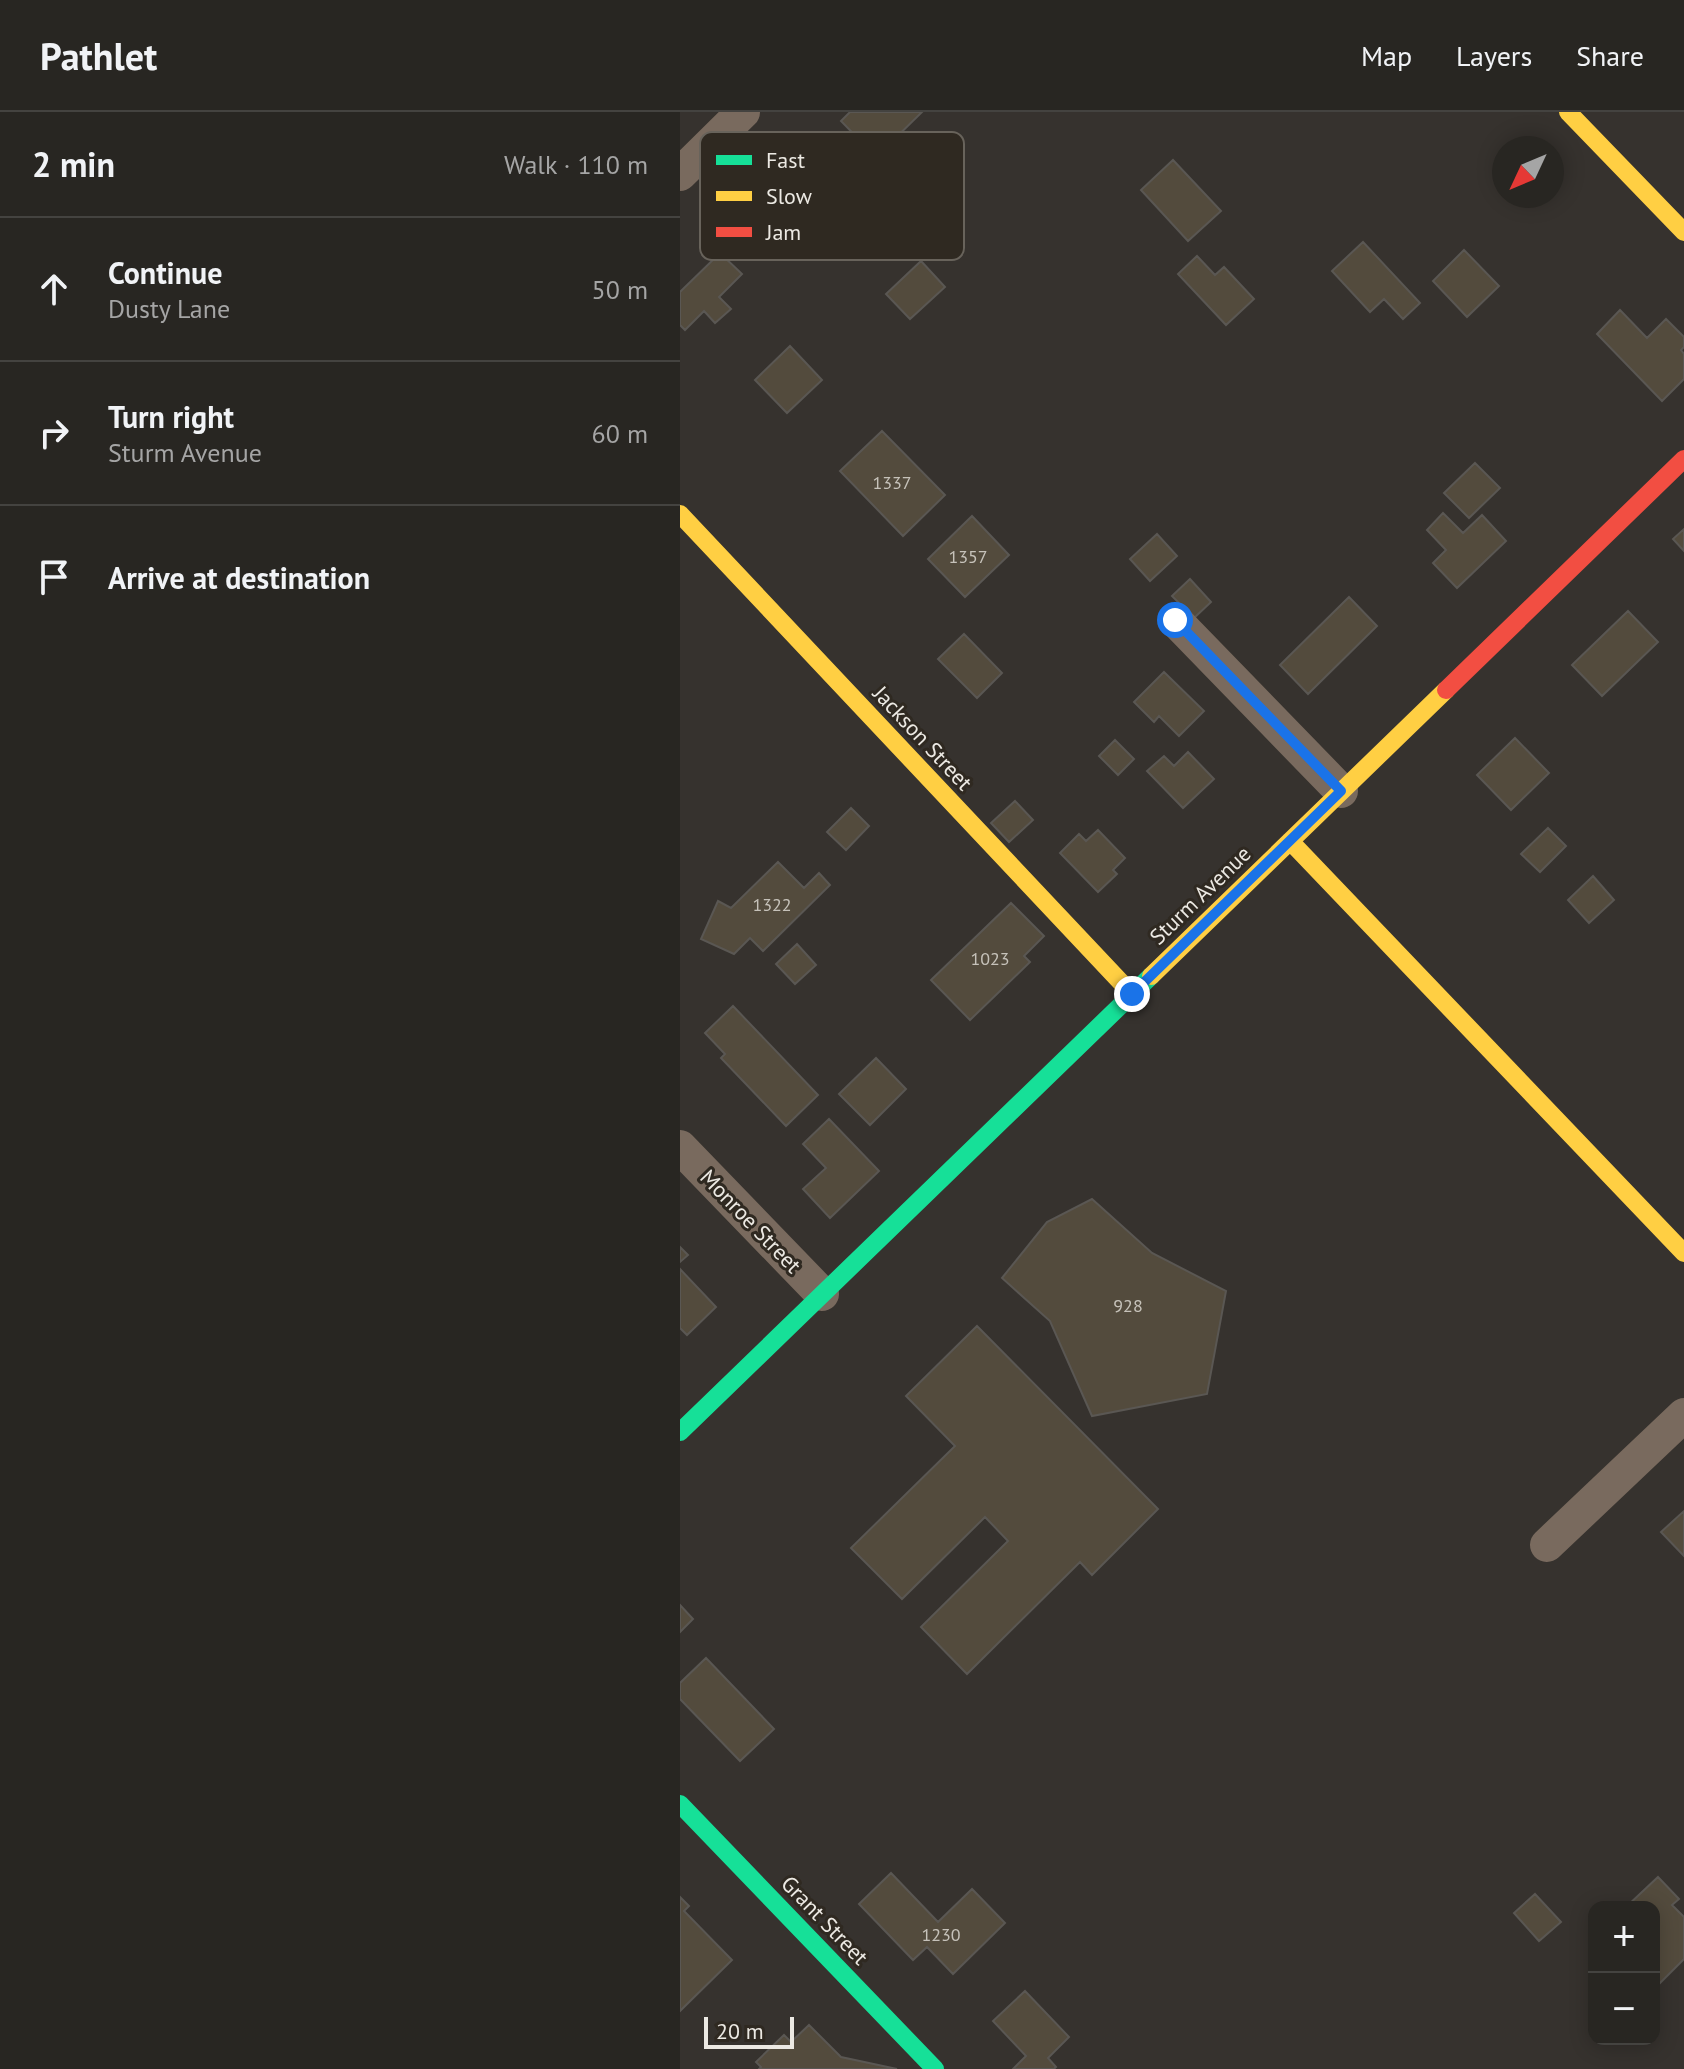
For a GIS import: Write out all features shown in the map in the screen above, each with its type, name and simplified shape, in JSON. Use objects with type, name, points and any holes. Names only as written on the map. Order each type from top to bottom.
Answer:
[{"type":"street","points":[[723,132],[743,112]]},
{"type":"street","points":[[1568,112],[1684,232]]},
{"type":"street","points":[[680,174],[700,154]]},
{"type":"street","name":"Sturm Avenue","points":[[680,1432],[1684,459]]},
{"type":"street","name":"Jackson Street","points":[[680,514],[1132,994]]},
{"type":"street","points":[[1175,620],[1341,791]]},
{"type":"street","points":[[1290,841],[1684,1253]]},
{"type":"street","name":"Monroe Street","points":[[680,1147],[822,1294]]},
{"type":"street","points":[[1547,1545],[1684,1415]]},
{"type":"street","name":"Grant Street","points":[[680,1804],[935,2069]]},
{"type":"building","points":[[850,112],[922,112],[902,132],[852,132],[841,121]]},
{"type":"building","points":[[1173,160],[1221,211],[1188,241],[1141,190]]},
{"type":"building","points":[[1363,242],[1420,303],[1403,319],[1384,299],[1370,312],[1332,271]]},
{"type":"building","points":[[1464,250],[1499,286],[1467,317],[1433,281]]},
{"type":"building","points":[[1197,256],[1215,275],[1224,267],[1254,299],[1226,325],[1178,274]]},
{"type":"building","points":[[713,260],[727,260],[742,274],[719,297],[731,309],[715,323],[704,311],[685,330],[680,325],[680,292]]},
{"type":"building","points":[[921,261],[945,287],[910,319],[886,294]]},
{"type":"building","points":[[1620,310],[1647,338],[1666,319],[1684,337],[1681,350],[1684,354],[1684,379],[1662,401],[1597,334]]},
{"type":"building","points":[[790,346],[822,380],[787,413],[755,380]]},
{"type":"building","points":[[882,431],[945,495],[903,536],[840,471]]},
{"type":"building","points":[[1475,463],[1500,488],[1469,518],[1444,493]]},
{"type":"building","points":[[1443,513],[1463,533],[1482,515],[1506,541],[1457,588],[1433,563],[1446,550],[1427,530]]},
{"type":"building","points":[[972,516],[1009,555],[965,597],[928,559]]},
{"type":"building","points":[[1684,529],[1684,551],[1673,539]]},
{"type":"building","points":[[1157,534],[1177,556],[1150,581],[1130,559]]},
{"type":"building","points":[[1190,579],[1211,602],[1194,618],[1172,596]]},
{"type":"building","points":[[1349,597],[1377,626],[1308,694],[1280,665]]},
{"type":"building","points":[[1628,611],[1658,642],[1602,696],[1572,665]]},
{"type":"building","points":[[964,634],[1002,673],[977,698],[938,659]]},
{"type":"building","points":[[1164,672],[1204,711],[1179,736],[1159,716],[1154,722],[1134,702]]},
{"type":"building","points":[[1515,738],[1549,773],[1511,810],[1477,775]]},
{"type":"building","points":[[1115,740],[1134,759],[1118,775],[1099,756]]},
{"type":"building","points":[[1188,752],[1214,779],[1183,808],[1147,771],[1164,756],[1174,766]]},
{"type":"building","points":[[1015,801],[1033,820],[1009,842],[991,823]]},
{"type":"building","points":[[851,808],[869,826],[846,850],[827,832]]},
{"type":"building","points":[[1548,828],[1566,846],[1540,872],[1521,854]]},
{"type":"building","points":[[1098,830],[1125,858],[1113,870],[1117,874],[1098,892],[1060,853],[1079,834],[1086,841]]},
{"type":"building","points":[[778,862],[804,888],[819,873],[830,885],[763,951],[750,938],[734,954],[701,939],[718,901],[731,908]]},
{"type":"building","points":[[1593,876],[1614,900],[1589,923],[1568,900]]},
{"type":"building","points":[[1011,903],[1044,936],[1024,956],[1030,962],[970,1020],[931,980]]},
{"type":"building","points":[[797,944],[816,965],[795,984],[776,964]]},
{"type":"building","points":[[733,1006],[818,1095],[786,1126],[721,1058],[725,1054],[705,1033]]},
{"type":"building","points":[[876,1058],[906,1089],[870,1125],[839,1094]]},
{"type":"building","points":[[829,1119],[879,1171],[830,1218],[803,1189],[826,1168],[803,1144]]},
{"type":"building","points":[[1092,1199],[1152,1253],[1226,1291],[1207,1394],[1092,1416],[1050,1321],[1002,1278],[1047,1222]]},
{"type":"building","points":[[680,1247],[688,1255],[680,1262]]},
{"type":"building","points":[[680,1269],[716,1307],[687,1335],[680,1328]]},
{"type":"building","points":[[977,1326],[1158,1509],[1092,1575],[1080,1562],[967,1674],[921,1627],[1008,1541],[985,1517],[902,1599],[851,1548],[955,1446],[906,1396]]},
{"type":"building","points":[[1684,1511],[1684,1556],[1661,1532]]},
{"type":"building","points":[[680,1605],[693,1619],[680,1632]]},
{"type":"building","points":[[706,1658],[774,1729],[740,1761],[680,1699],[680,1683]]},
{"type":"building","points":[[891,1873],[938,1922],[972,1889],[1005,1923],[953,1974],[927,1947],[913,1960],[859,1904]]},
{"type":"building","points":[[1658,1877],[1679,1899],[1672,1905],[1684,1917],[1684,1959],[1660,1983],[1660,1901],[1632,1901]]},
{"type":"building","points":[[1535,1894],[1561,1922],[1539,1941],[1514,1913]]},
{"type":"building","points":[[680,1897],[689,1906],[684,1911],[732,1960],[680,2011]]},
{"type":"building","points":[[1025,1991],[1069,2037],[1048,2058],[1056,2067],[1054,2069],[1013,2069],[1026,2056],[993,2021]]},
{"type":"building","points":[[809,2025],[841,2057],[897,2069],[759,2069],[761,2067],[756,2062],[784,2035],[791,2042]]},
{"type":"traffic: fast","points":[[680,1432],[1151,976]]},
{"type":"traffic: fast","points":[[680,1804],[935,2069]]},
{"type":"traffic: slow","points":[[1568,112],[1684,232]]},
{"type":"traffic: slow","points":[[680,514],[1132,994]]},
{"type":"traffic: slow","points":[[1151,976],[1446,690]]},
{"type":"traffic: slow","points":[[1290,841],[1684,1253]]},
{"type":"traffic: jam","points":[[1446,690],[1684,459]]},
{"type":"route","points":[[1132,994],[1341,791],[1175,620]]}]
